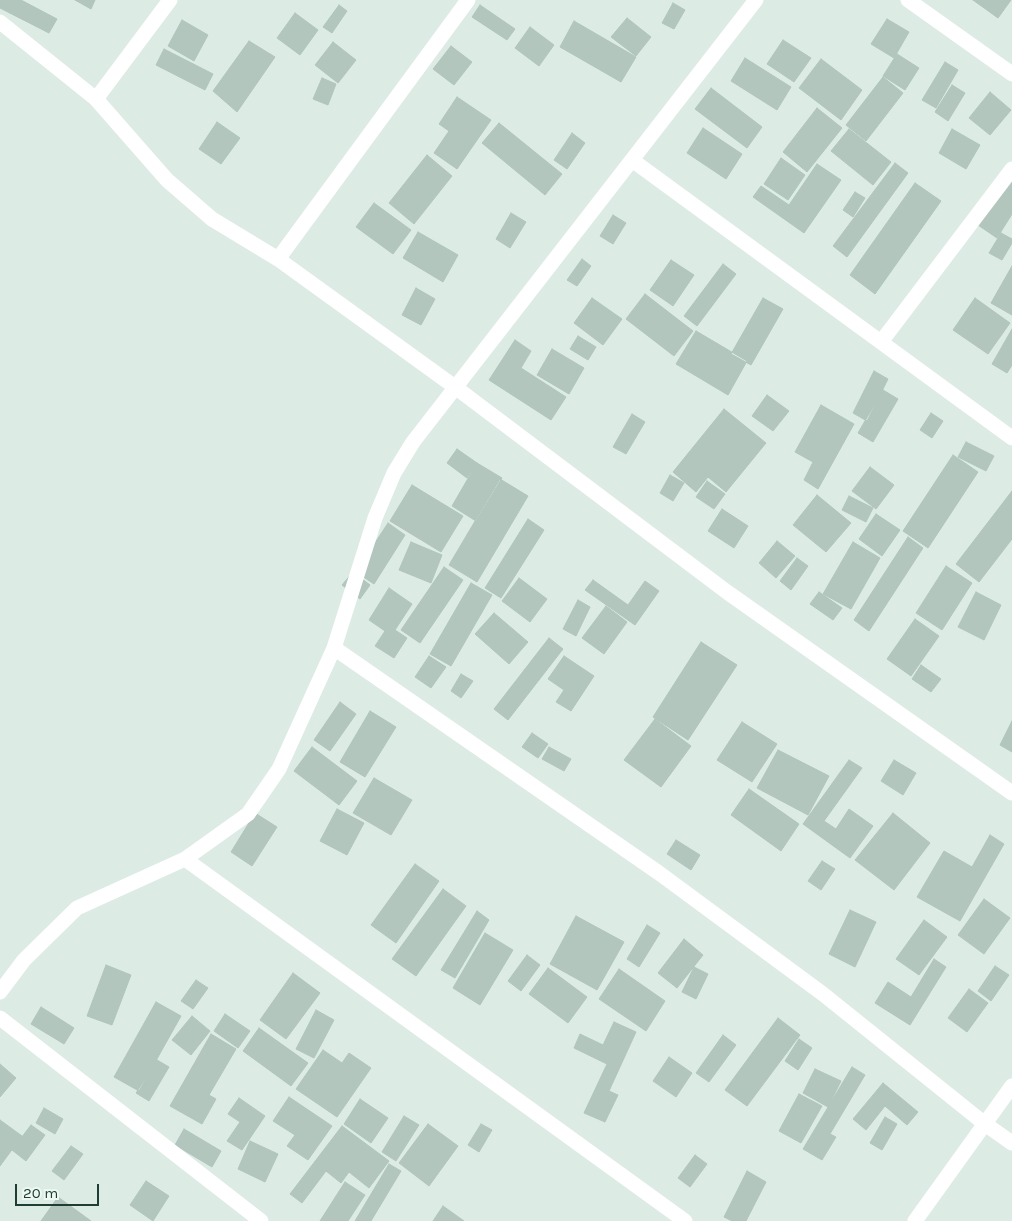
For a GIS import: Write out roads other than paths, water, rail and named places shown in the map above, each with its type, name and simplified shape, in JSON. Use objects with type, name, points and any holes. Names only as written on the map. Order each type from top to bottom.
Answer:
[{"type":"street","points":[[96,100],[170,0]]},
{"type":"street","points":[[278,259],[468,0]]},
{"type":"street","points":[[0,992],[24,960],[77,908],[185,858],[248,814],[279,769],[334,648],[375,518],[394,473],[413,442],[756,0]]},
{"type":"street","points":[[908,0],[1012,74]]},
{"type":"street","points":[[0,22],[96,100],[167,180],[212,218],[278,259],[455,387],[727,592],[1012,793]]},
{"type":"street","points":[[632,160],[1012,438]]},
{"type":"street","points":[[881,342],[1012,169]]},
{"type":"street","points":[[334,648],[659,873],[822,994],[985,1124],[1012,1143]]},
{"type":"street","points":[[185,858],[685,1221]]},
{"type":"street","points":[[0,1018],[261,1221]]},
{"type":"street","points":[[914,1221],[1012,1086]]}]
